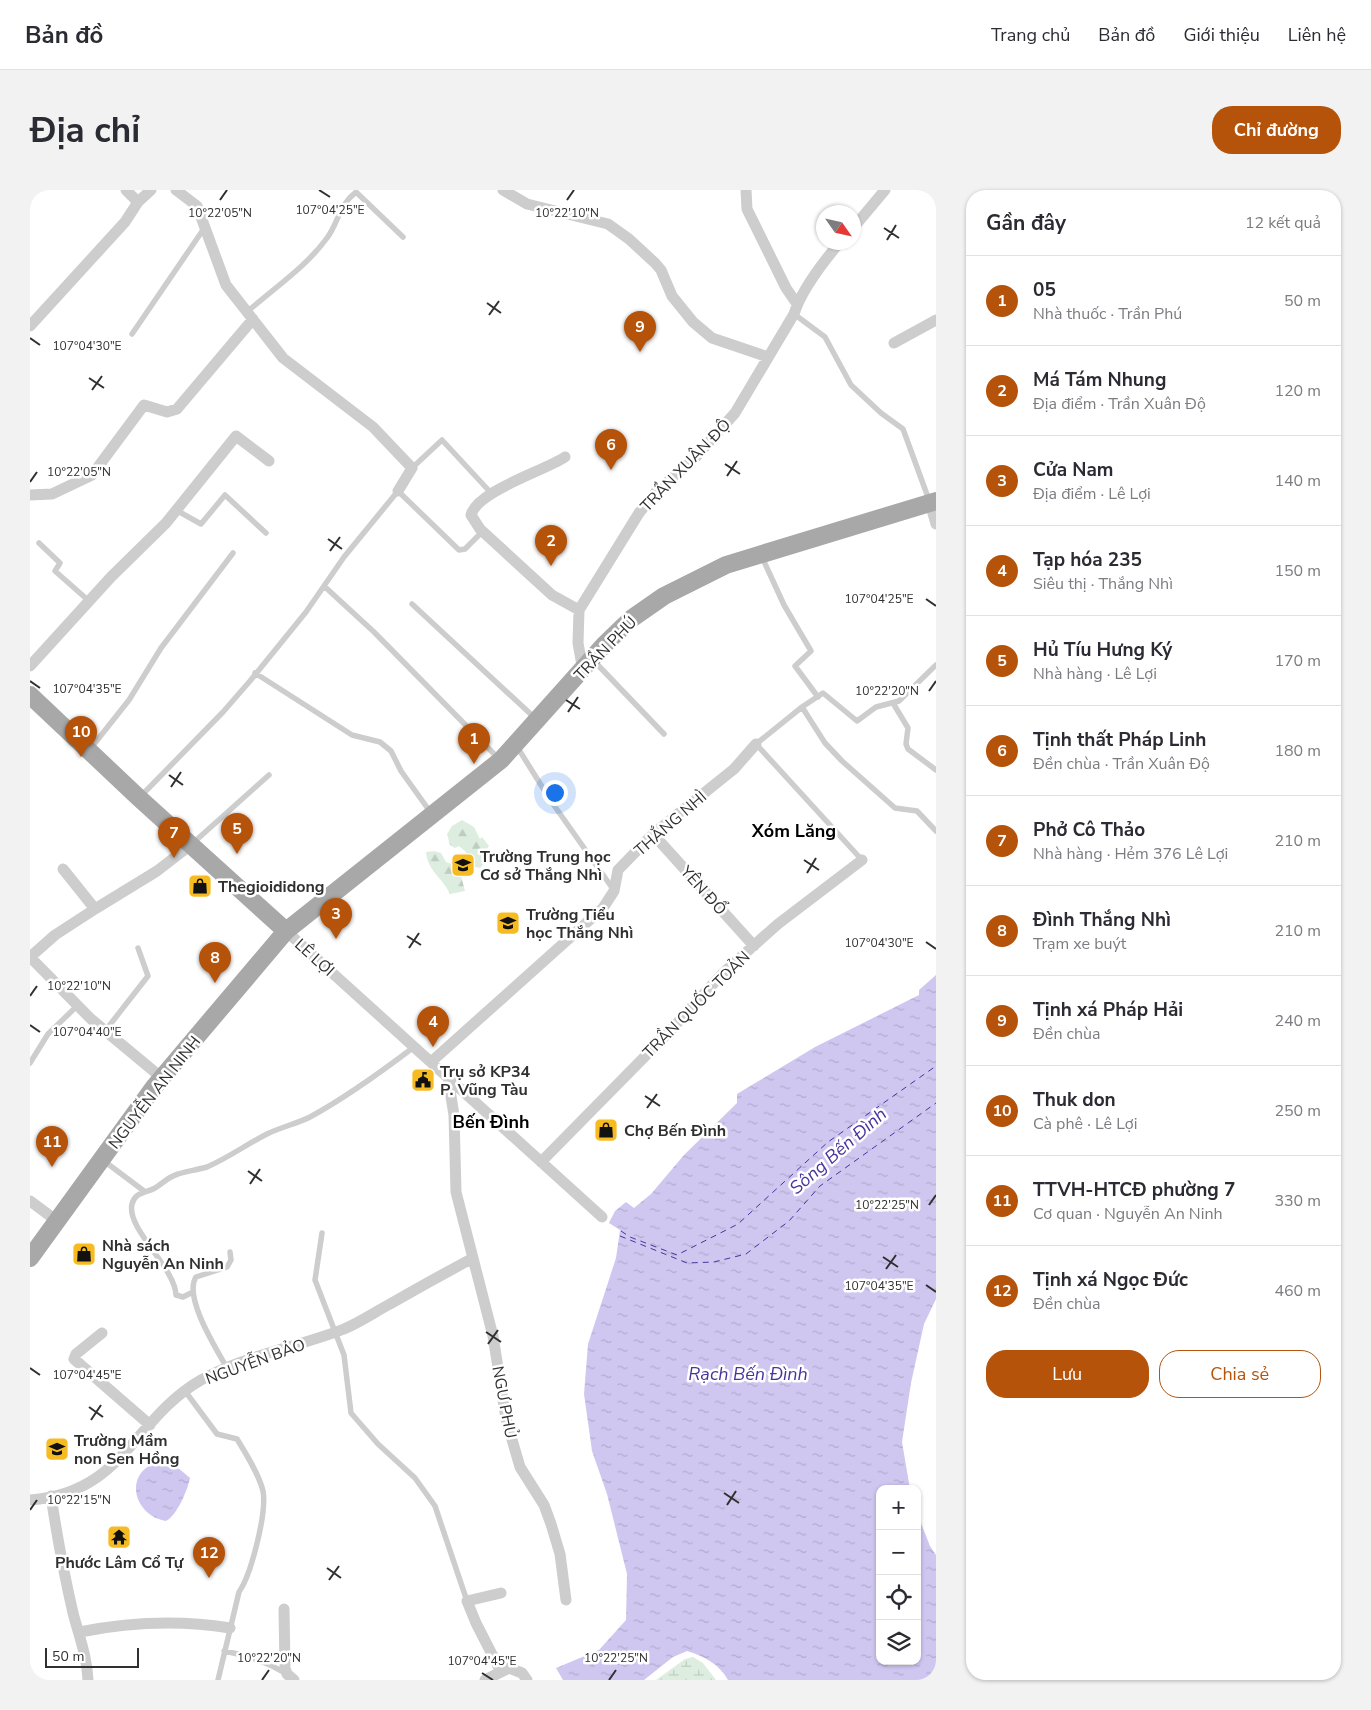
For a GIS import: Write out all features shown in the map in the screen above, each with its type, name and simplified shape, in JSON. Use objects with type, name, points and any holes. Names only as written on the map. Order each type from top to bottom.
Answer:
[{"type":"main road","name":"TRẦN PHÚ","points":[[286,931],[501,760],[630,619],[664,596],[726,565],[760,553],[933,502]]},
{"type":"main road","name":"LÊ LỢI","points":[[30,695],[139,798],[286,931]]},
{"type":"main road","name":"NGUYỄN AN NINH","points":[[30,1258],[162,1078],[286,931]]},
{"type":"street","points":[[126,190],[138,202]]},
{"type":"street","points":[[30,326],[125,222],[138,202],[151,190]]},
{"type":"street","points":[[176,190],[197,206],[226,285],[283,358],[373,427],[412,468],[398,491]]},
{"type":"street","points":[[503,190],[527,204],[608,224],[629,239],[655,263],[661,270],[672,296],[693,322],[712,338],[768,357]]},
{"type":"street","points":[[746,190],[747,209],[795,309]]},
{"type":"street","points":[[861,219],[885,190]]},
{"type":"street","name":"TRẦN XUÂN ĐỘ","points":[[579,610],[639,513],[656,492],[693,460],[723,428],[749,392],[795,309],[835,250]]},
{"type":"street","points":[[30,495],[52,494],[92,475],[144,405],[167,412],[177,409],[250,315]]},
{"type":"street","points":[[894,343],[936,320]]},
{"type":"street","points":[[30,666],[89,601],[166,524],[236,436],[269,461]]},
{"type":"street","points":[[565,457],[492,494],[471,514],[475,524],[482,532],[552,595],[579,610],[578,643],[588,665]]},
{"type":"street","points":[[933,502],[936,524]]},
{"type":"street","name":"THẮNG NHÌ","points":[[430,1062],[604,908],[614,891],[618,870],[653,834],[734,768],[756,744]]},
{"type":"street","name":"YÊN ĐỔ","points":[[653,834],[754,946]]},
{"type":"street","points":[[162,1078],[77,1006],[30,957],[55,935],[157,871],[192,844]]},
{"type":"street","name":"TRẦN QUỐC TOẢN","points":[[541,1162],[668,1033],[723,973],[778,924],[862,860]]},
{"type":"street","points":[[63,869],[95,909]]},
{"type":"street","name":"LÊ LỢI","points":[[286,931],[602,1217]]},
{"type":"street","name":"NGƯ PHỦ","points":[[448,1078],[454,1115],[456,1192],[493,1336],[506,1419],[520,1466],[544,1505],[551,1524],[560,1554],[566,1600]]},
{"type":"street","points":[[30,1201],[57,1221]]},
{"type":"street","name":"NGUYỄN BẢO","points":[[30,1500],[66,1493],[101,1476],[113,1466],[150,1425],[185,1391],[202,1379],[226,1368],[298,1346],[336,1331],[367,1317],[473,1258]]},
{"type":"street","points":[[102,1333],[76,1354],[74,1359],[150,1425]]},
{"type":"street","points":[[51,1496],[59,1551],[88,1660],[88,1680]]},
{"type":"street","points":[[501,1593],[467,1601],[476,1624],[501,1672]]},
{"type":"street","points":[[284,1609],[285,1668],[291,1677]]},
{"type":"street","points":[[80,1632],[111,1626],[164,1623],[230,1628]]},
{"type":"street","points":[[485,1680],[509,1668],[516,1670],[527,1680]]},
{"type":"lane","points":[[250,315],[309,258],[328,236],[339,212],[356,192],[403,237]]},
{"type":"lane","points":[[132,334],[205,227]]},
{"type":"lane","points":[[795,309],[825,337],[851,386],[881,413],[903,428],[933,502]]},
{"type":"lane","points":[[412,468],[442,440],[492,494]]},
{"type":"lane","points":[[139,798],[223,712],[256,673],[306,612],[344,557],[398,491],[459,550],[465,549],[482,532]]},
{"type":"lane","points":[[176,510],[201,524],[225,495],[266,533]]},
{"type":"lane","points":[[39,544],[60,563],[55,571],[89,601]]},
{"type":"lane","points":[[90,750],[128,700],[161,648],[233,553]]},
{"type":"lane","points":[[760,553],[784,605],[811,651],[795,666],[818,697],[823,693],[857,721],[876,707],[900,701],[936,666]]},
{"type":"lane","points":[[324,586],[374,632],[501,760]]},
{"type":"lane","points":[[412,604],[537,720]]},
{"type":"lane","points":[[588,665],[664,734]]},
{"type":"lane","points":[[256,673],[352,735],[380,742],[391,751],[401,771],[432,815]]},
{"type":"lane","name":"THẮNG NHÌ","points":[[756,744],[802,707],[818,697]]},
{"type":"lane","points":[[893,703],[908,728],[906,744],[908,749],[936,770]]},
{"type":"lane","points":[[802,707],[825,743],[842,761],[896,808],[917,811],[936,831]]},
{"type":"lane","points":[[515,744],[551,801],[614,891]]},
{"type":"lane","points":[[756,744],[862,860]]},
{"type":"lane","points":[[192,844],[268,775]]},
{"type":"lane","points":[[105,1031],[148,976],[138,948]]},
{"type":"lane","points":[[30,1063],[48,1034],[77,1006]]},
{"type":"lane","points":[[193,1292],[183,1296],[176,1295],[176,1287],[169,1274],[140,1231],[132,1211],[132,1204],[139,1194],[155,1188],[164,1180],[179,1173],[197,1170],[217,1162],[270,1133],[309,1117],[378,1073],[414,1047]]},
{"type":"lane","points":[[101,1160],[144,1191]]},
{"type":"lane","points":[[322,1233],[314,1280],[344,1355],[351,1413],[378,1444],[415,1478],[435,1506],[467,1601]]},
{"type":"lane","points":[[226,1368],[200,1316],[193,1292],[196,1277],[227,1267],[231,1260],[230,1252]]},
{"type":"lane","points":[[185,1391],[217,1434],[236,1439],[263,1490],[263,1510],[247,1581],[239,1592],[218,1680]]},
{"type":"lane","points":[[224,1652],[268,1662],[291,1677]]},
{"type":"green space","points":[[462,820],[474,827],[480,839],[482,837],[489,846],[487,849],[488,860],[480,868],[472,866],[473,859],[466,856],[466,852],[459,846],[455,848],[450,845],[447,834],[452,826]]},
{"type":"green space","points":[[434,851],[441,853],[446,862],[455,865],[461,876],[465,891],[450,894],[427,859],[426,852]]},
{"type":"green space","points":[[693,1657],[703,1663],[716,1680],[656,1680],[685,1659]]},
{"type":"water","name":"Rạch Bến Đình","points":[[936,975],[936,1299],[924,1324],[911,1383],[902,1442],[909,1485],[876,1485],[876,1665],[921,1665],[921,1523],[930,1546],[936,1555],[936,1680],[728,1680],[711,1661],[687,1651],[673,1657],[644,1680],[563,1680],[556,1668],[599,1650],[626,1620],[627,1574],[607,1494],[592,1451],[584,1394],[588,1344],[616,1258],[620,1230],[609,1223],[615,1211],[626,1202],[634,1208],[651,1194],[684,1155],[737,1103],[737,1094],[815,1047],[919,995],[919,990]]},
{"type":"water","points":[[158,1462],[177,1467],[190,1478],[178,1508],[166,1521],[146,1511],[136,1494],[136,1484],[140,1475],[147,1467]]},
{"type":"ferry route","points":[[621,1231],[630,1237],[677,1255],[738,1224],[828,1142],[936,1066]]},
{"type":"ferry route","points":[[620,1236],[687,1263],[714,1262],[746,1254],[789,1221],[820,1186],[936,1103]]},
{"type":"place","name":"Tịnh xá Pháp Hải","points":[[640,352]]},
{"type":"place","name":"Tịnh thất Pháp Linh","points":[[611,470]]},
{"type":"place","name":"Má Tám Nhung","points":[[551,566]]},
{"type":"place","name":"Thuk don","points":[[81,757]]},
{"type":"place","name":"05","points":[[474,764]]},
{"type":"place","name":"Hủ Tíu Hưng Ký","points":[[237,854]]},
{"type":"place","name":"Phở Cô Thảo","points":[[174,858]]},
{"type":"place","name":"Trường Trung học Cơ sở Thắng Nhì","points":[[463,865]]},
{"type":"place","name":"Thegioididong","points":[[200,886]]},
{"type":"place","name":"Trường Tiểu học Thắng Nhì","points":[[508,923]]},
{"type":"place","name":"Cửa Nam","points":[[336,939]]},
{"type":"place","name":"Đình Thắng Nhì","points":[[215,983]]},
{"type":"place","name":"Tạp hóa 235","points":[[433,1047]]},
{"type":"place","name":"Trụ sở KP34 P. Vũng Tàu","points":[[423,1080]]},
{"type":"place","name":"Chợ Bến Đình","points":[[606,1130]]},
{"type":"place","name":"TTVH-HTCĐ phường 7","points":[[52,1167]]},
{"type":"place","name":"Nhà sách Nguyễn An Ninh","points":[[84,1254]]},
{"type":"place","name":"Trường Mầm non Sen Hồng","points":[[57,1449]]},
{"type":"place","name":"Phước Lâm Cổ Tự","points":[[119,1537]]},
{"type":"place","name":"Tịnh xá Ngọc Đức","points":[[209,1578]]},
{"type":"district","name":"Xóm Lăng","points":[[794,831]]},
{"type":"district","name":"Bến Đình","points":[[491,1122]]},
{"type":"water label","name":"Sông Bến Đình","points":[[838,1151]]}]
